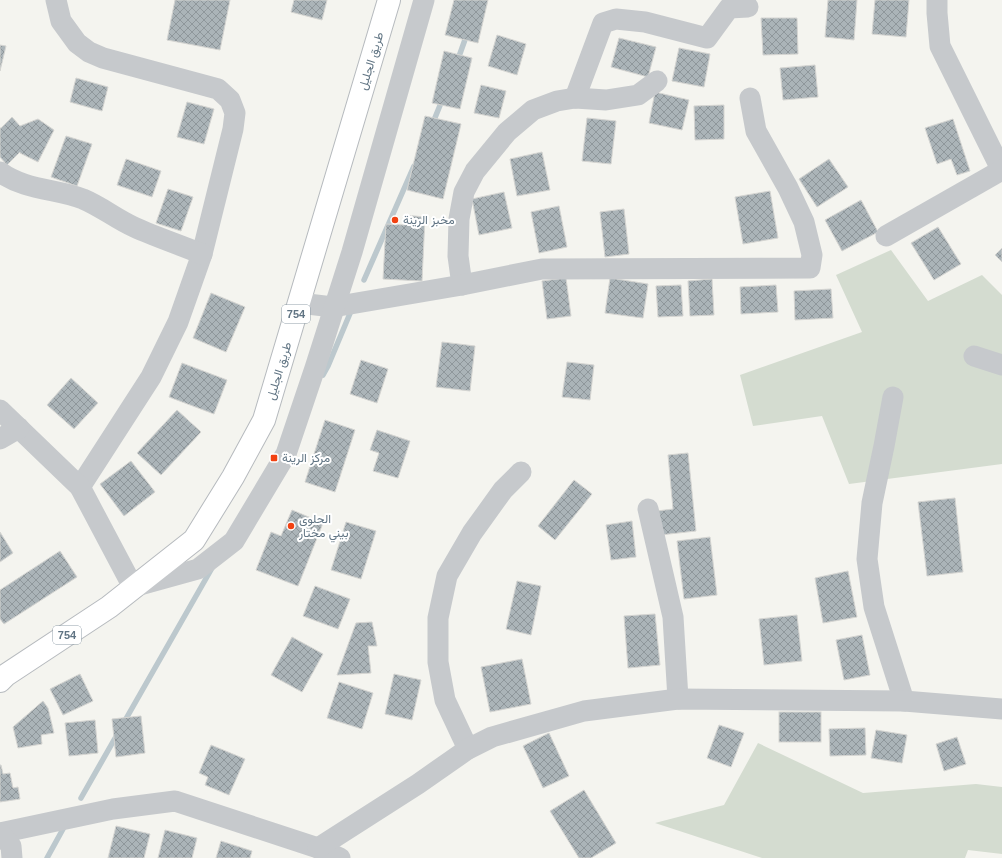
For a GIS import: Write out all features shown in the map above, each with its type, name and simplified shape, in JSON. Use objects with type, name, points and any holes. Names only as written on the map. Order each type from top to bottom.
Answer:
[{"type":"main road","name":"طريق الجليل","points":[[0,681],[6,675],[109,607],[194,540],[233,477],[264,420],[389,0]]},
{"type":"main road","name":"طريق الجليل","points":[[0,665],[94,604],[133,587]]},
{"type":"street","points":[[56,0],[61,21],[77,43],[89,52],[103,58],[218,89],[230,100],[235,113],[233,129],[202,254],[178,322],[150,377],[80,487]]},
{"type":"street","points":[[0,410],[80,487],[133,587],[198,569],[234,541],[286,454],[352,252],[424,0]]},
{"type":"street","points":[[886,236],[1002,171],[940,46],[937,0]]},
{"type":"street","points":[[575,98],[603,23],[616,19],[645,22],[707,38],[729,8],[748,7]]},
{"type":"street","points":[[462,285],[458,256],[459,219],[464,192],[475,171],[507,132],[533,110],[557,101],[575,98],[606,100],[638,95],[658,81]]},
{"type":"street","points":[[299,303],[334,307],[462,285],[542,269],[810,268],[812,255],[804,222],[788,188],[756,131],[750,98]]},
{"type":"street","points":[[0,172],[8,178],[38,188],[81,199],[98,206],[133,226],[202,254]]},
{"type":"street","points":[[974,356],[1002,365]]},
{"type":"street","points":[[893,398],[872,503],[867,559],[874,607],[904,700]]},
{"type":"street","points":[[0,439],[19,428]]},
{"type":"street","points":[[468,749],[445,700],[438,662],[438,618],[447,576],[476,527],[503,490],[521,472]]},
{"type":"street","points":[[648,509],[674,617],[678,699]]},
{"type":"street","points":[[318,848],[418,784],[468,749],[492,737],[584,711],[678,699],[904,700],[1002,709]]},
{"type":"street","points":[[12,858],[11,846],[0,833],[113,809],[175,800],[318,848],[340,858]]},
{"type":"shaded area","points":[[891,250],[928,301],[982,275],[1002,295],[1002,464],[849,484],[822,416],[753,426],[740,375],[862,332],[836,275]]},
{"type":"shaded area","points":[[758,743],[863,793],[976,784],[1002,787],[1002,854],[968,850],[965,858],[762,858],[655,823],[724,805]]},
{"type":"building","points":[[175,0],[230,0],[220,50],[167,40]]},
{"type":"building","points":[[294,0],[327,0],[322,20],[291,12]]},
{"type":"building","points":[[454,0],[488,0],[478,43],[445,35]]},
{"type":"building","points":[[828,0],[857,0],[854,40],[825,37]]},
{"type":"building","points":[[875,0],[909,0],[906,37],[872,34]]},
{"type":"building","points":[[761,18],[797,18],[798,54],[763,55]]},
{"type":"building","points":[[497,35],[526,44],[517,75],[488,66]]},
{"type":"building","points":[[619,38],[656,47],[648,77],[611,67]]},
{"type":"building","points":[[0,45],[6,46],[0,71]]},
{"type":"building","points":[[679,48],[710,54],[704,87],[672,81]]},
{"type":"building","points":[[444,51],[472,58],[460,109],[432,103]]},
{"type":"building","points":[[815,65],[818,97],[783,100],[780,68]]},
{"type":"building","points":[[76,78],[108,87],[102,111],[70,102]]},
{"type":"building","points":[[481,85],[506,91],[499,118],[474,113]]},
{"type":"building","points":[[655,92],[689,100],[682,130],[649,123]]},
{"type":"building","points":[[187,102],[214,109],[204,144],[177,137]]},
{"type":"building","points":[[724,105],[724,139],[695,140],[694,106]]},
{"type":"building","points":[[425,116],[461,124],[443,199],[407,190]]},
{"type":"building","points":[[12,117],[20,126],[38,119],[54,130],[38,162],[20,152],[7,165],[0,157],[0,128]]},
{"type":"building","points":[[587,118],[616,121],[611,164],[582,161]]},
{"type":"building","points":[[953,119],[970,171],[957,175],[951,159],[937,164],[925,128]]},
{"type":"building","points":[[66,136],[92,144],[77,186],[51,177]]},
{"type":"building","points":[[542,152],[550,190],[517,196],[510,159]]},
{"type":"building","points":[[126,159],[161,171],[152,197],[117,185]]},
{"type":"building","points":[[829,159],[848,187],[817,207],[799,179]]},
{"type":"building","points":[[168,189],[193,197],[181,231],[156,223]]},
{"type":"building","points":[[770,191],[778,238],[743,244],[735,197]]},
{"type":"building","points":[[504,192],[512,228],[479,235],[472,199]]},
{"type":"building","points":[[861,200],[878,232],[842,251],[825,220]]},
{"type":"building","points":[[559,206],[567,247],[539,253],[531,212]]},
{"type":"building","points":[[624,209],[629,254],[605,257],[600,212]]},
{"type":"building","points":[[404,215],[425,217],[422,281],[383,279],[386,224],[404,225]]},
{"type":"building","points":[[938,227],[961,264],[934,280],[911,243]]},
{"type":"building","points":[[1002,248],[1002,262],[995,255]]},
{"type":"building","points":[[566,278],[571,316],[547,319],[542,281]]},
{"type":"building","points":[[610,278],[648,284],[643,318],[605,313]]},
{"type":"building","points":[[712,279],[714,315],[690,316],[688,281]]},
{"type":"building","points":[[681,285],[683,316],[658,317],[656,286]]},
{"type":"building","points":[[776,285],[778,312],[741,314],[740,287]]},
{"type":"building","points":[[831,289],[833,318],[795,320],[794,291]]},
{"type":"building","points":[[211,293],[245,307],[226,352],[193,338]]},
{"type":"building","points":[[442,342],[475,346],[470,391],[436,387]]},
{"type":"building","points":[[361,360],[388,369],[377,403],[350,394]]},
{"type":"building","points":[[567,362],[594,365],[590,400],[562,397]]},
{"type":"building","points":[[182,363],[227,380],[214,414],[169,397]]},
{"type":"building","points":[[71,378],[98,403],[74,429],[47,405]]},
{"type":"building","points":[[177,410],[201,432],[161,475],[137,453]]},
{"type":"building","points":[[325,420],[355,430],[335,492],[305,482]]},
{"type":"building","points":[[377,430],[410,441],[398,478],[373,471],[379,453],[370,450]]},
{"type":"building","points":[[688,453],[696,531],[660,535],[657,511],[673,509],[668,455]]},
{"type":"building","points":[[131,461],[155,492],[124,516],[100,484]]},
{"type":"building","points":[[574,480],[592,494],[555,540],[538,526]]},
{"type":"building","points":[[955,498],[963,572],[927,576],[918,502]]},
{"type":"building","points":[[292,510],[323,523],[298,586],[256,570],[271,532],[281,536]]},
{"type":"building","points":[[632,521],[636,557],[611,560],[606,525]]},
{"type":"building","points":[[346,522],[376,531],[361,579],[331,570]]},
{"type":"building","points":[[0,532],[13,553],[0,562]]},
{"type":"building","points":[[710,537],[717,595],[684,599],[677,541]]},
{"type":"building","points":[[60,551],[77,577],[4,624],[0,619],[0,590]]},
{"type":"building","points":[[848,571],[857,617],[823,623],[815,578]]},
{"type":"building","points":[[517,581],[541,586],[531,635],[506,629]]},
{"type":"building","points":[[315,586],[350,599],[338,629],[303,616]]},
{"type":"building","points":[[655,614],[660,665],[628,668],[624,616]]},
{"type":"building","points":[[797,615],[802,661],[764,665],[759,619]]},
{"type":"building","points":[[372,622],[377,646],[368,646],[371,673],[337,675],[356,623]]},
{"type":"building","points":[[862,635],[870,675],[844,680],[836,640]]},
{"type":"building","points":[[292,637],[323,654],[302,692],[271,675]]},
{"type":"building","points":[[522,659],[531,704],[490,712],[481,667]]},
{"type":"building","points":[[80,674],[93,701],[63,715],[50,689]]},
{"type":"building","points":[[394,674],[421,680],[412,720],[385,714]]},
{"type":"building","points":[[339,682],[373,693],[362,729],[327,718]]},
{"type":"building","points":[[43,701],[48,708],[54,733],[41,735],[42,744],[18,748],[13,727]]},
{"type":"building","points":[[779,712],[821,712],[821,742],[779,742]]},
{"type":"building","points":[[141,716],[145,753],[116,757],[112,719]]},
{"type":"building","points":[[95,720],[98,753],[69,756],[65,723]]},
{"type":"building","points":[[719,725],[744,733],[731,767],[707,758]]},
{"type":"building","points":[[865,728],[866,755],[830,756],[829,729]]},
{"type":"building","points":[[876,730],[907,735],[902,763],[871,758]]},
{"type":"building","points":[[549,733],[569,776],[543,788],[523,746]]},
{"type":"building","points":[[957,737],[966,764],[944,771],[936,744]]},
{"type":"building","points":[[211,745],[245,759],[229,795],[205,785],[208,777],[199,773]]},
{"type":"building","points":[[0,765],[3,774],[10,773],[13,788],[18,787],[20,799],[0,802]]},
{"type":"building","points":[[584,790],[616,843],[591,858],[579,858],[550,811]]},
{"type":"building","points":[[116,826],[150,834],[144,858],[108,858]]},
{"type":"building","points":[[165,830],[197,838],[192,858],[158,858]]},
{"type":"building","points":[[221,841],[252,851],[250,858],[216,858]]},
{"type":"waterway","points":[[457,62],[467,34]]},
{"type":"waterway","points":[[432,125],[443,98]]},
{"type":"waterway","points":[[364,280],[414,166]]},
{"type":"waterway","points":[[323,375],[351,311]]},
{"type":"waterway","points":[[123,724],[212,568]]},
{"type":"waterway","points":[[81,798],[118,733]]},
{"type":"waterway","points":[[47,858],[63,829]]},
{"type":"place","name":"مخبز الرينة","points":[[395,220]]},
{"type":"place","name":"مركز الرينة","points":[[274,458]]},
{"type":"place","name":"الحلوى بيني مختار","points":[[291,526]]}]
